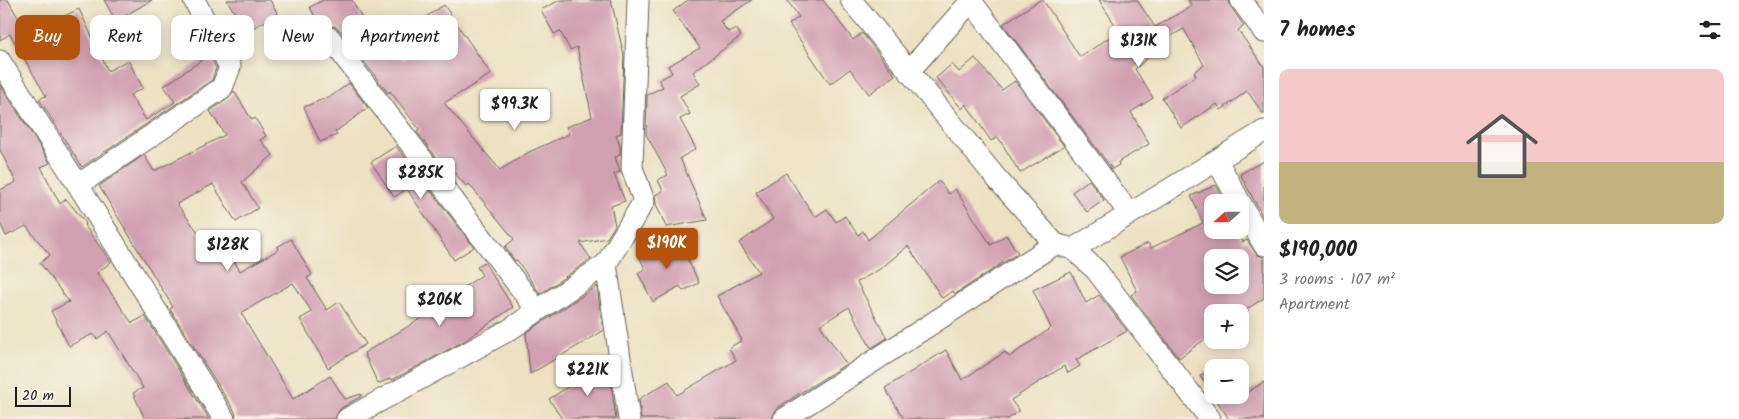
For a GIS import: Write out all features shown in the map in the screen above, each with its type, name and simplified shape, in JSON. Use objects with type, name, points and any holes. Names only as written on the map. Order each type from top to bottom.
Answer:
[{"type":"street","points":[[78,185],[222,88],[230,67],[194,0]]},
{"type":"street","points":[[347,419],[509,330],[606,264],[644,200],[632,168],[638,0]]},
{"type":"street","points":[[851,0],[997,178],[1064,246],[1096,270],[1210,419]]},
{"type":"street","points":[[909,71],[972,0],[1129,213]]},
{"type":"street","points":[[1241,0],[1264,32]]},
{"type":"street","points":[[332,41],[538,310]]},
{"type":"street","points":[[0,61],[224,419]]},
{"type":"street","points":[[784,419],[1064,246],[1129,213],[1217,161],[1264,130]]},
{"type":"street","points":[[1217,161],[1264,245]]},
{"type":"street","points":[[606,264],[629,419]]},
{"type":"building","points":[[0,0],[8,0],[17,15],[15,15],[15,43],[10,34],[0,40]]},
{"type":"building","points":[[104,0],[152,0],[126,15],[113,15]]},
{"type":"building","points":[[227,0],[270,0],[278,14],[264,15],[264,22],[254,28],[254,15],[236,15]]},
{"type":"building","points":[[323,0],[352,0],[360,15],[342,15],[342,33],[332,26],[332,15],[314,15],[310,7]]},
{"type":"building","points":[[560,0],[611,0],[624,56],[621,133],[616,135],[620,146],[620,155],[615,157],[620,172],[614,174],[625,201],[611,206],[615,225],[607,238],[580,243],[591,259],[540,294],[517,260],[515,261],[505,247],[514,239],[469,184],[466,186],[447,164],[443,166],[417,132],[420,130],[390,91],[388,93],[363,60],[458,60],[458,26],[491,74],[444,103],[500,170],[529,152],[569,134],[566,127],[592,117],[577,47],[570,50],[560,31],[554,34],[541,10]]},
{"type":"building","points":[[688,0],[752,0],[720,21],[728,32],[736,28],[741,36],[693,72],[700,84],[680,96],[690,114],[680,119],[696,149],[680,158],[707,220],[666,227],[656,204],[655,195],[663,191],[658,180],[668,175],[646,134],[647,95],[663,87],[659,80],[672,73],[668,66],[700,48],[673,11]]},
{"type":"building","points":[[787,0],[823,0],[853,40],[862,33],[895,75],[869,94],[850,69],[830,84],[789,24],[799,17]]},
{"type":"building","points":[[1040,0],[1043,0],[1080,57],[1119,31],[1099,0],[1137,0],[1155,27],[1192,6],[1188,0],[1229,0],[1231,7],[1244,26],[1238,30],[1264,67],[1264,115],[1247,91],[1221,110],[1217,104],[1181,128],[1162,98],[1196,76],[1194,72],[1204,65],[1184,29],[1154,45],[1158,49],[1135,69],[1153,98],[1131,112],[1149,144],[1118,162],[1119,165],[1112,169],[1003,24]]},
{"type":"building","points":[[444,5],[451,15],[429,15]]},
{"type":"building","points":[[79,9],[90,33],[90,60],[103,60],[108,71],[128,60],[143,88],[130,95],[146,120],[175,102],[164,86],[202,60],[212,60],[216,68],[212,80],[82,167],[39,99],[46,96],[25,60],[80,60],[80,15],[66,15]]},
{"type":"building","points":[[975,58],[1002,90],[1015,81],[1064,146],[1020,173],[998,137],[991,141],[966,104],[962,109],[936,78],[952,64],[959,72]]},
{"type":"building","points":[[349,83],[368,108],[335,132],[337,135],[320,142],[304,107],[333,95]]},
{"type":"building","points":[[0,84],[50,163],[41,167],[60,204],[66,199],[86,223],[84,225],[111,262],[97,273],[132,323],[145,316],[209,419],[145,419],[133,393],[143,388],[108,331],[97,339],[93,334],[69,346],[51,311],[69,302],[40,263],[50,255],[26,226],[6,236],[0,223],[0,190],[16,182],[0,150]]},
{"type":"building","points":[[234,91],[252,120],[255,118],[266,136],[260,140],[273,155],[242,182],[258,208],[236,222],[213,184],[177,204],[224,267],[234,261],[240,271],[278,250],[277,247],[291,239],[312,275],[307,278],[327,310],[339,302],[366,344],[328,368],[300,319],[312,312],[293,283],[241,313],[293,399],[330,376],[345,399],[361,394],[362,396],[341,408],[335,419],[236,419],[235,412],[170,309],[173,307],[99,186],[144,155],[154,171],[225,135],[210,111],[229,98]]},
{"type":"building","points":[[396,146],[474,247],[454,260],[407,189],[394,197],[371,162]]},
{"type":"building","points":[[1264,161],[1264,219],[1240,174]]},
{"type":"building","points":[[786,173],[815,217],[827,209],[836,222],[845,216],[858,235],[863,231],[868,240],[939,181],[949,194],[955,189],[991,245],[1006,235],[1018,253],[955,294],[953,291],[942,298],[908,246],[880,269],[857,282],[887,338],[871,348],[849,307],[820,325],[846,364],[777,408],[772,419],[641,419],[639,399],[669,381],[677,395],[736,360],[729,348],[742,340],[717,296],[759,272],[739,243],[773,219],[756,192]]},
{"type":"building","points":[[1089,180],[1104,200],[1087,212],[1072,192]]},
{"type":"building","points":[[1216,185],[1221,194],[1204,194],[1204,239],[1242,239],[1243,242],[1247,240],[1257,255],[1264,257],[1264,298],[1249,308],[1249,304],[1204,304],[1204,340],[1179,358],[1131,295],[1137,291],[1120,257],[1148,243],[1151,248],[1203,223],[1191,196]]},
{"type":"building","points":[[677,237],[699,283],[683,291],[680,286],[653,302],[638,273],[645,269],[639,256]]},
{"type":"building","points":[[484,262],[513,307],[464,341],[392,380],[391,378],[378,384],[364,353],[427,315],[423,309],[452,289],[455,293],[482,275],[477,267]]},
{"type":"building","points":[[1071,272],[1086,303],[1099,295],[1127,331],[1076,360],[1080,366],[1068,373],[1064,366],[1011,400],[1019,411],[1008,419],[904,419],[885,388],[946,350],[962,380],[1005,352],[1009,357],[1051,328],[1033,290]]},
{"type":"building","points":[[597,286],[603,331],[530,374],[526,333]]},
{"type":"building","points":[[608,361],[616,419],[562,419],[549,399]]},
{"type":"building","points":[[1204,373],[1204,382],[1200,376]]},
{"type":"building","points":[[1264,382],[1264,419],[1229,419],[1219,404],[1249,404],[1249,391]]}]
